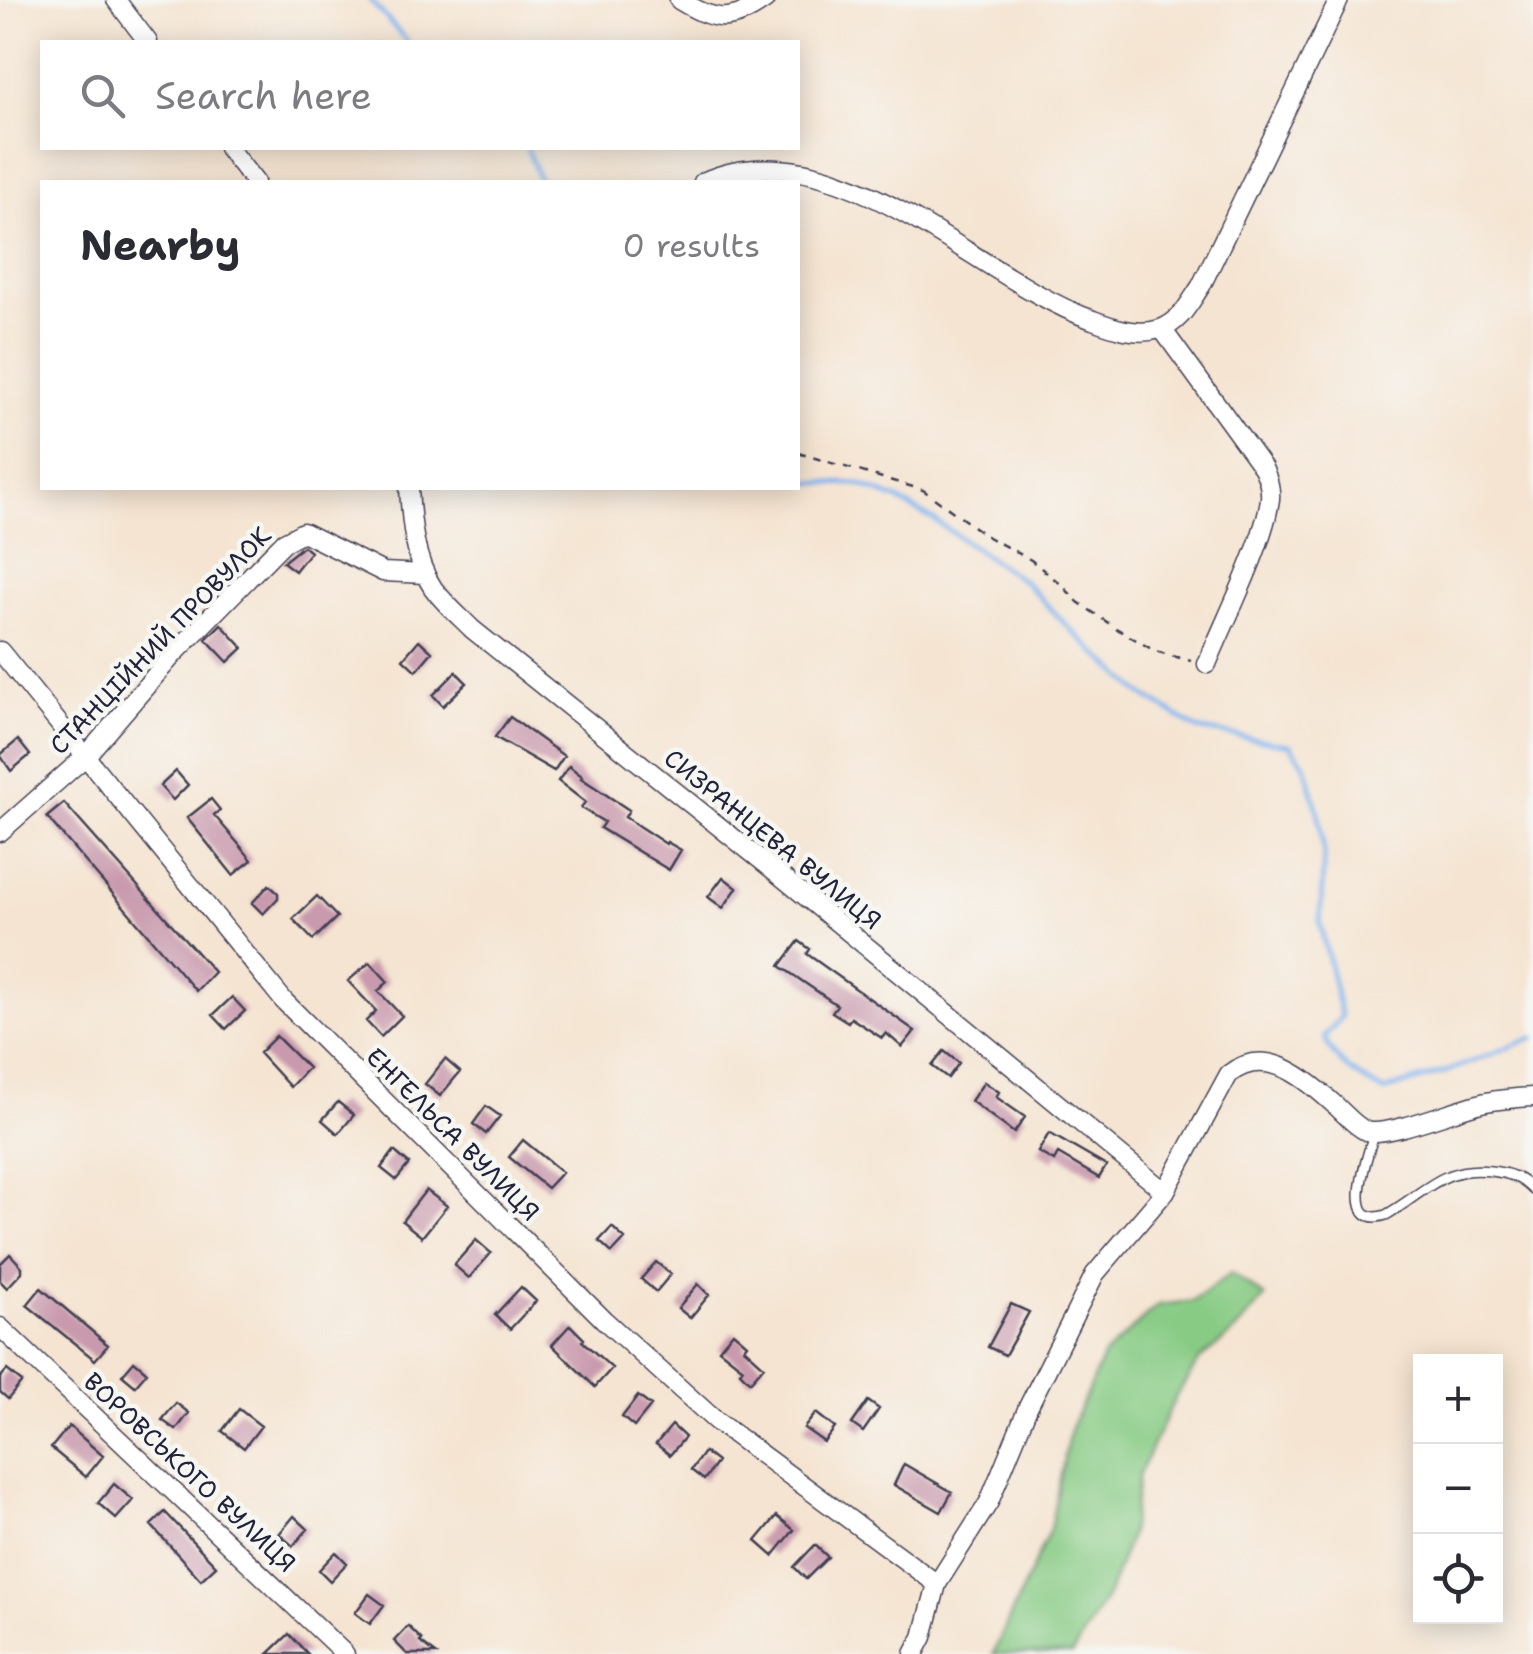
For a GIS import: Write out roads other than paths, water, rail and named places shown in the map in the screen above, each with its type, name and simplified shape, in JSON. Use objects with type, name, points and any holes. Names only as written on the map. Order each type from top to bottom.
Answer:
[{"type":"street","points":[[116,0],[146,40]]},
{"type":"street","points":[[679,0],[704,15],[726,18],[743,15],[765,0]]},
{"type":"street","points":[[708,180],[730,171],[758,169],[810,174],[858,188],[1072,313],[1120,330],[1162,329],[1176,320],[1201,286],[1338,0]]},
{"type":"street","points":[[230,150],[252,180]]},
{"type":"street","points":[[1162,329],[1269,480],[1270,498],[1260,535],[1208,664]]},
{"type":"street","name":"СИЗРАНЦЕВА ВУЛИЦЯ","points":[[410,490],[414,532],[426,574],[434,590],[472,630],[771,868],[1165,1192]]},
{"type":"street","name":"СТАНЦІЙНИЙ ПРОВУЛОК","points":[[0,832],[86,756],[173,655],[284,542],[303,532],[384,572],[426,574]]},
{"type":"street","name":"ЕНГЕЛЬСА ВУЛИЦЯ","points":[[0,651],[284,1001],[604,1320],[716,1421],[937,1584]]},
{"type":"street","points":[[914,1654],[923,1638],[937,1584],[990,1502],[1028,1407],[1096,1274],[1165,1192],[1228,1074],[1255,1060],[1287,1070],[1366,1130],[1384,1133],[1487,1102],[1533,1096]]},
{"type":"street","name":"ВОРОВСЬКОГО ВУЛИЦЯ","points":[[0,1327],[345,1654]]},
{"type":"lane","points":[[1374,1132],[1358,1195],[1361,1209],[1368,1216],[1386,1215],[1436,1179],[1462,1170],[1510,1173],[1533,1190]]},
{"type":"waterway","points":[[370,0],[406,40]]},
{"type":"waterway","points":[[528,150],[539,180]]},
{"type":"waterway","points":[[800,482],[858,484],[896,499],[1026,583],[1138,691],[1197,729],[1290,745],[1305,765],[1324,853],[1320,923],[1341,1017],[1324,1037],[1334,1055],[1349,1069],[1384,1091],[1533,1038]]}]
